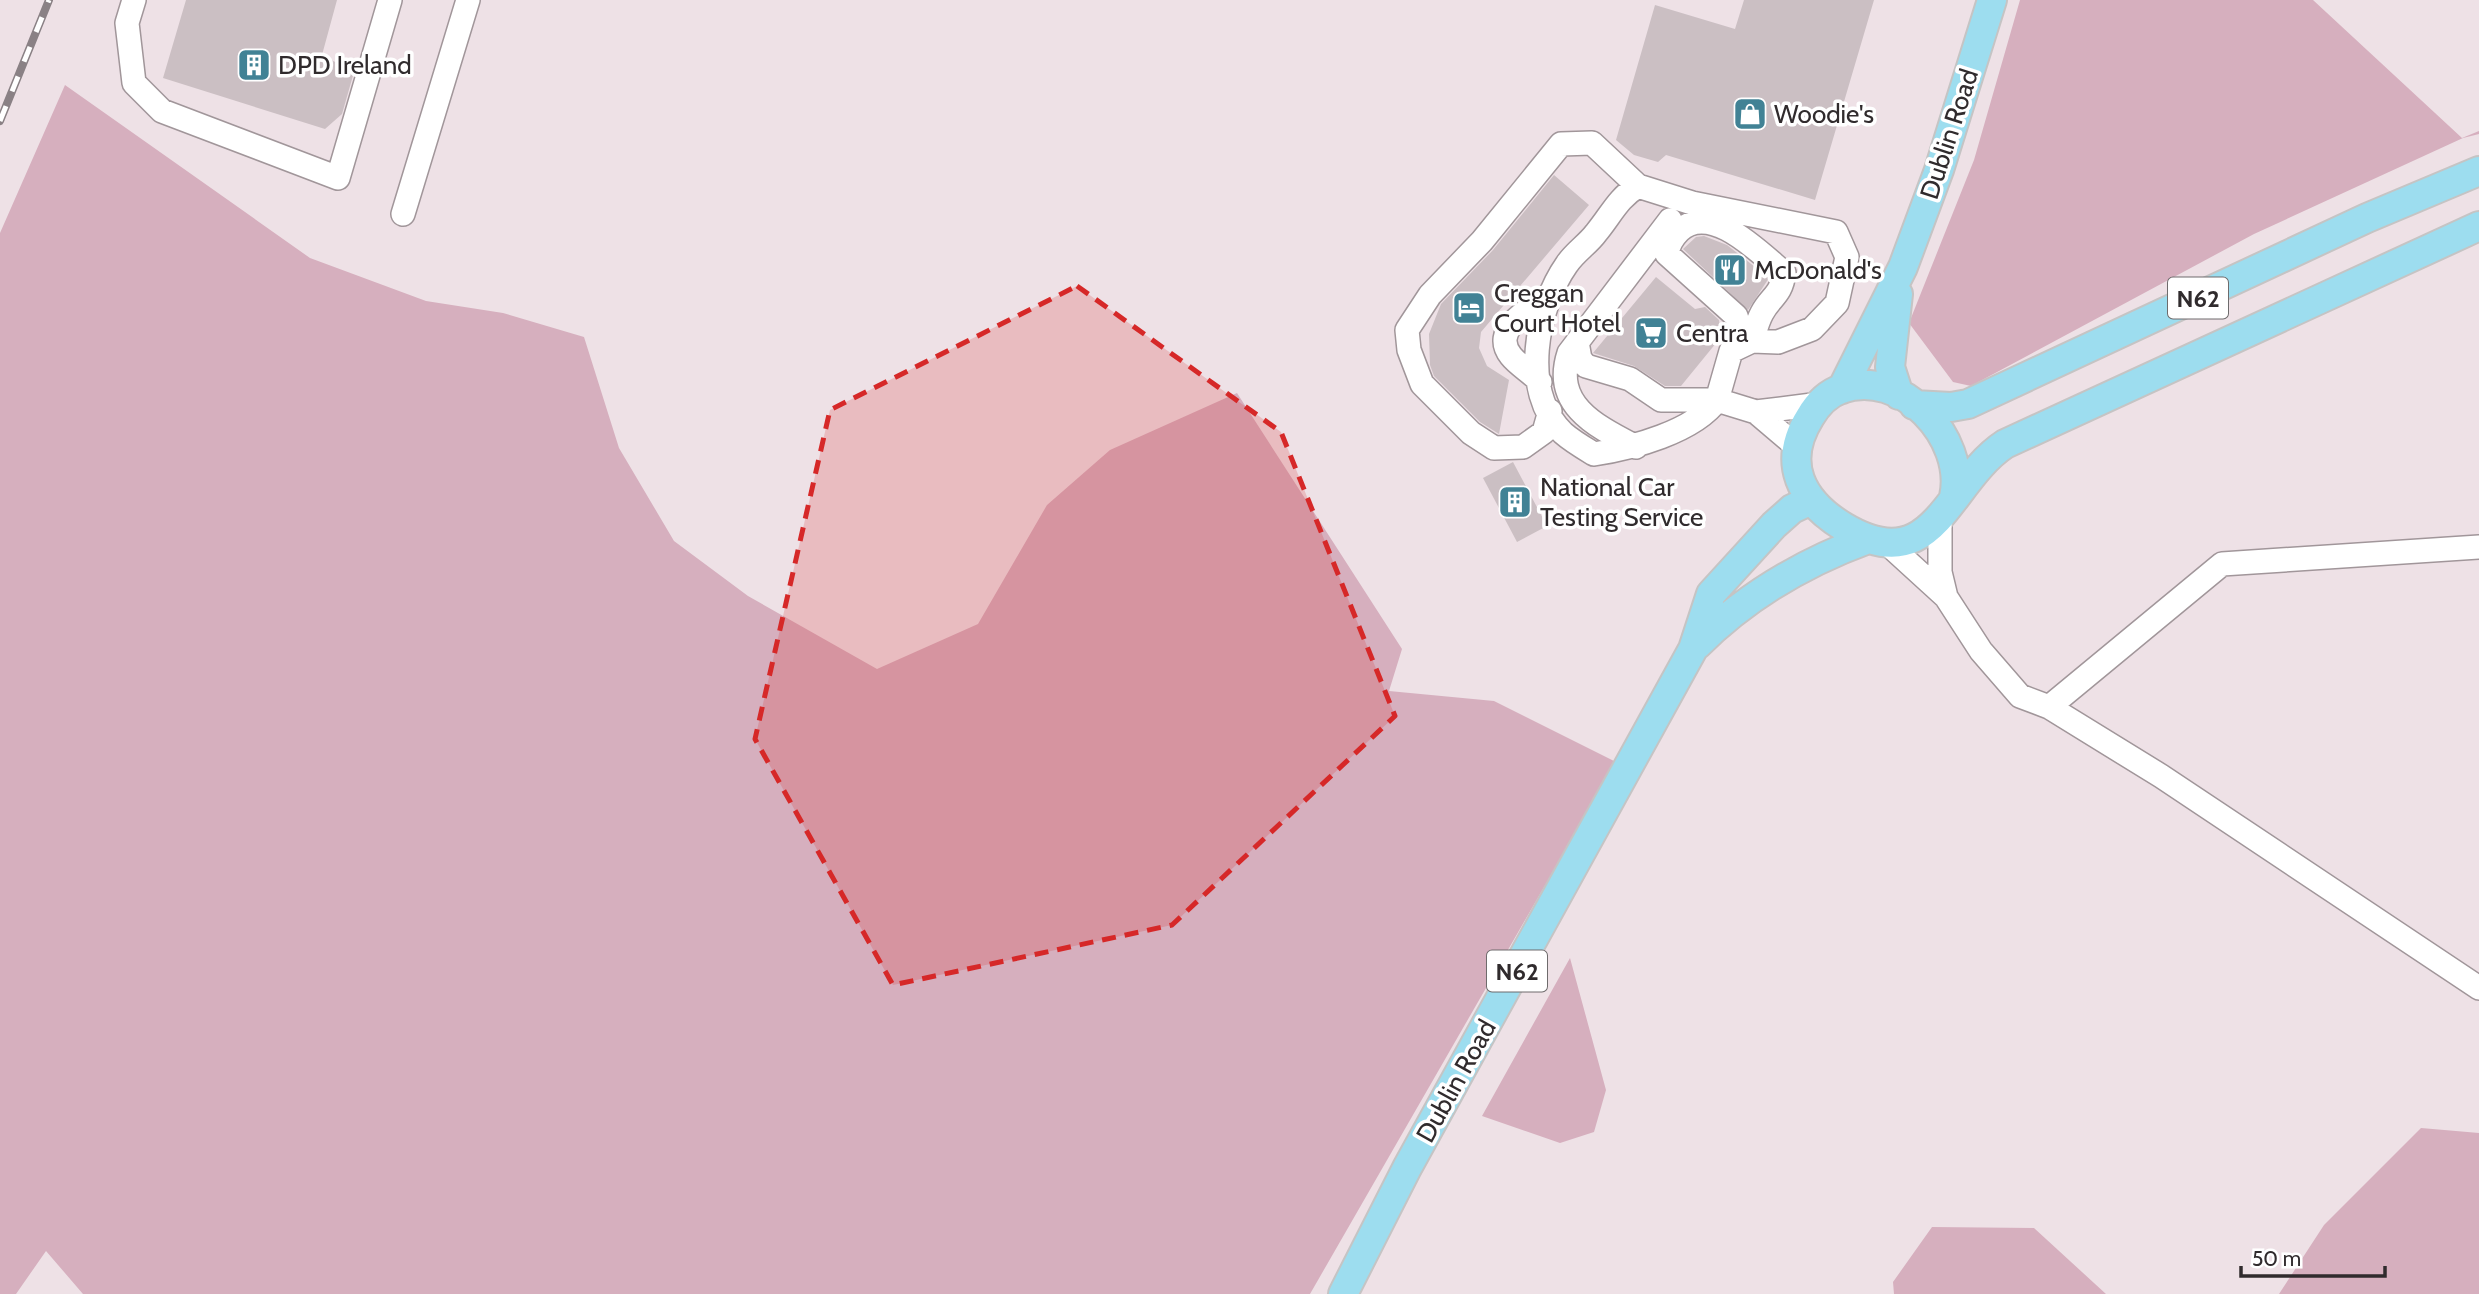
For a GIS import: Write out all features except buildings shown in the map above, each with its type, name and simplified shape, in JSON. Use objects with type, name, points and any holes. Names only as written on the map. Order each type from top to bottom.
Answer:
[{"type":"main road","name":"Dublin Road","points":[[1831,396],[1903,267],[1939,170],[1992,0]]},
{"type":"main road","name":"N62","points":[[1831,396],[1862,387],[1906,400],[1951,407],[1968,404],[2367,218],[2479,172]]},
{"type":"main road","name":"N62","points":[[1879,542],[1922,534],[1947,508],[1987,456],[2005,444],[2479,226]]},
{"type":"main road","name":"Dublin Road","points":[[1903,267],[1891,342],[1890,367],[1906,400]]},
{"type":"main road","points":[[1831,396],[1803,428],[1796,446],[1798,477],[1811,500],[1843,526],[1879,542]]},
{"type":"main road","points":[[1906,400],[1934,421],[1947,438],[1956,465],[1947,508]]},
{"type":"main road","name":"Dublin Road","points":[[1343,1294],[1407,1168],[1693,649],[1711,594],[1774,525],[1792,509],[1811,500]]},
{"type":"main road","name":"Dublin Road","points":[[1693,649],[1734,610],[1813,561],[1879,542]]},
{"type":"street","points":[[134,0],[127,23],[134,83],[162,111],[338,178],[390,0]]},
{"type":"street","points":[[403,214],[468,0]]},
{"type":"street","points":[[1550,411],[1544,432],[1523,447],[1494,448],[1471,433],[1422,384],[1409,350],[1407,330],[1430,295],[1482,241],[1561,144],[1592,143],[1638,186],[1692,203],[1836,232],[1847,257],[1837,303],[1812,329],[1779,341],[1749,343],[1731,351],[1717,400],[1711,409],[1681,427],[1636,447],[1594,454],[1562,432],[1550,411],[1543,400],[1537,368],[1539,329],[1567,264],[1596,233],[1622,196],[1638,186]]},
{"type":"street","points":[[1636,447],[1606,431],[1577,408],[1568,395],[1562,373],[1577,342],[1669,221],[1692,203]]},
{"type":"street","points":[[1707,220],[1750,244],[1784,273],[1776,298],[1763,311],[1749,343],[1736,316],[1667,254],[1668,246],[1677,232],[1693,221],[1707,220]]},
{"type":"street","points":[[1540,382],[1526,366],[1511,357],[1504,344],[1507,330],[1517,319],[1552,294]]},
{"type":"street","points":[[1577,342],[1580,359],[1586,366],[1630,379],[1661,400],[1717,400],[1756,412],[1796,446]]},
{"type":"street","points":[[1756,412],[1831,396]]},
{"type":"street","points":[[1946,597],[1940,572],[1947,508]]},
{"type":"street","points":[[1879,542],[1946,597],[1981,651],[2020,696],[2049,707],[2161,776],[2479,988]]},
{"type":"street","points":[[2049,707],[2222,564],[2479,547]]},
{"type":"highlighted area","points":[[1077,286],[1281,432],[1395,716],[1172,925],[893,985],[755,739],[830,410]]},
{"type":"shaded area","points":[[2020,0],[2313,0],[2462,138],[2479,131],[2479,134],[2463,138],[2254,234],[1971,386],[1953,382],[1909,323],[1974,160]]},
{"type":"shaded area","points":[[65,85],[310,258],[426,301],[503,313],[584,337],[619,448],[674,541],[748,596],[877,669],[978,624],[1047,505],[1110,450],[1237,393],[1402,649],[1389,691],[1494,701],[1616,762],[1310,1294],[83,1294],[46,1251],[16,1294],[0,1294],[0,233]]},
{"type":"shaded area","points":[[1570,958],[1606,1090],[1594,1132],[1560,1143],[1482,1116]]},
{"type":"shaded area","points":[[2421,1128],[2479,1133],[2479,1294],[2279,1294],[2324,1225]]},
{"type":"shaded area","points":[[1932,1227],[2034,1228],[2106,1294],[1894,1294],[1893,1282]]},
{"type":"railway","points":[[0,121],[49,0]]},
{"type":"place","name":"DPD Ireland","points":[[254,65]]},
{"type":"place","name":"Woodie's","points":[[1750,114]]},
{"type":"place","name":"McDonald's","points":[[1730,270]]},
{"type":"place","name":"Creggan Court Hotel","points":[[1469,308]]},
{"type":"place","name":"Centra","points":[[1651,333]]},
{"type":"place","name":"National Car Testing Service","points":[[1515,502]]}]
